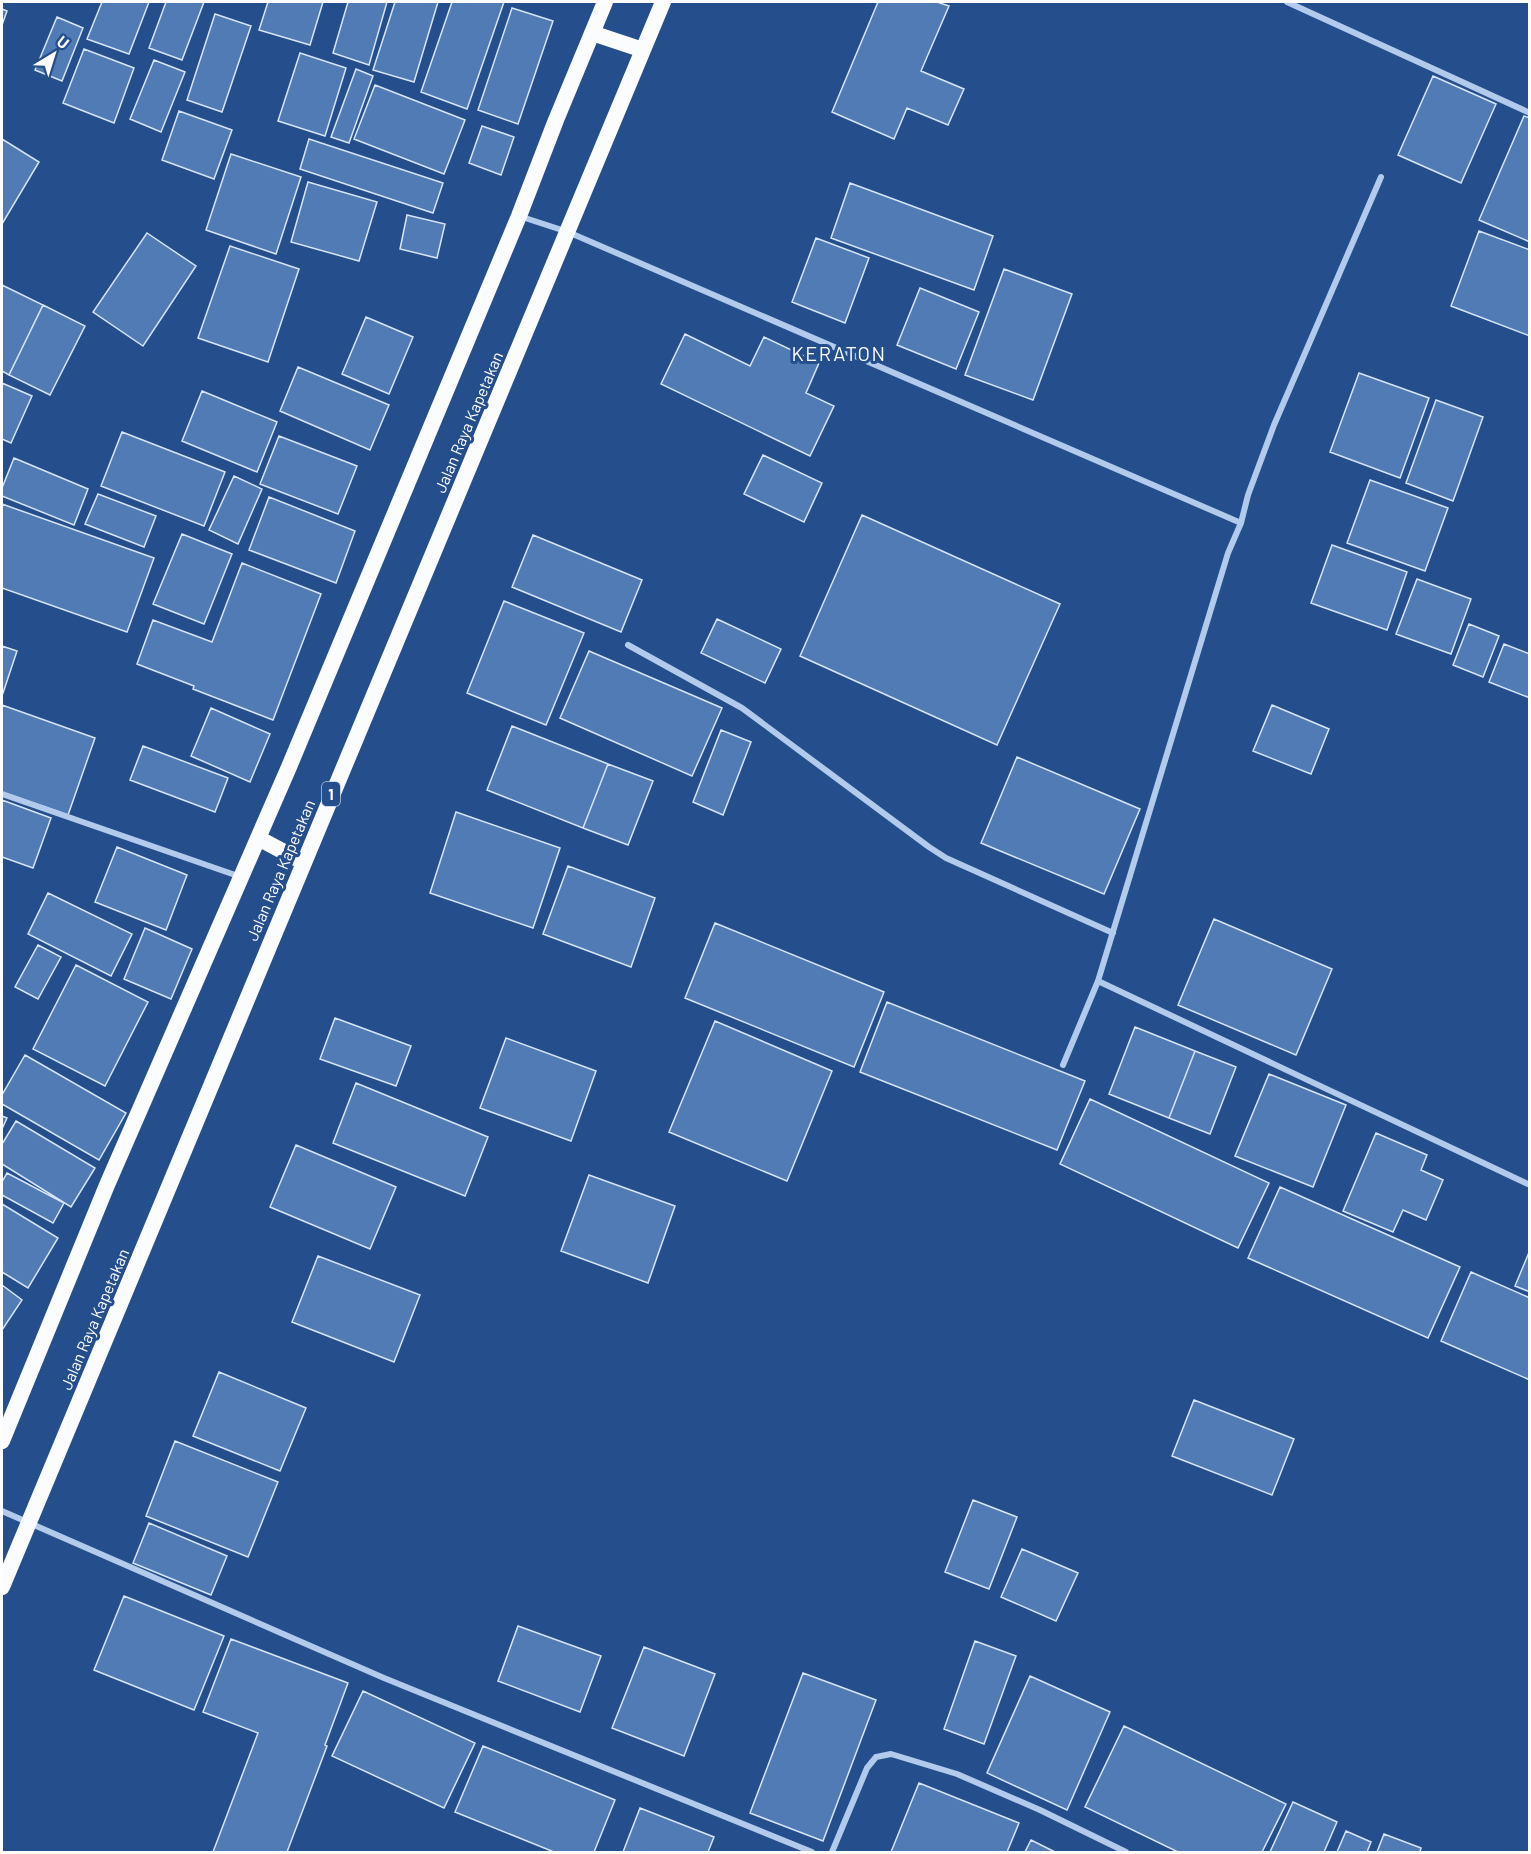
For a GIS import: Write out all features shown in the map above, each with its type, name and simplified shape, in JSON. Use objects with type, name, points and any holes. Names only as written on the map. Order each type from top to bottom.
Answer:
[{"type":"highway","name":"Jalan Raya Kapetakan","points":[[2,1441],[107,1185],[242,877],[519,216],[605,2]]},
{"type":"highway","name":"Jalan Raya Kapetakan","points":[[2,1587],[663,2]]},
{"type":"highway","points":[[592,33],[643,50]]},
{"type":"highway","points":[[258,838],[303,862]]},
{"type":"street","points":[[1287,2],[1530,113]]},
{"type":"street","points":[[1063,1065],[1098,981],[1228,552],[1241,523],[1248,495],[1275,425],[1381,177]]},
{"type":"street","points":[[519,216],[568,232],[1241,523]]},
{"type":"street","points":[[628,645],[742,708],[928,847],[946,858],[1113,933]]},
{"type":"street","points":[[2,794],[242,877]]},
{"type":"street","points":[[1098,981],[1530,1185]]},
{"type":"street","points":[[2,1511],[384,1678],[812,1852]]},
{"type":"street","points":[[832,1852],[867,1768],[876,1757],[891,1755],[957,1774],[1040,1810],[1126,1852]]},
{"type":"building","points":[[102,2],[149,2],[129,54],[87,39]]},
{"type":"building","points":[[166,2],[204,2],[182,60],[149,48]]},
{"type":"building","points":[[268,2],[323,2],[310,45],[259,30]]},
{"type":"building","points":[[348,2],[387,2],[369,65],[333,53]]},
{"type":"building","points":[[395,2],[438,2],[414,82],[373,70]]},
{"type":"building","points":[[452,2],[504,2],[467,109],[421,92]]},
{"type":"building","points":[[878,2],[937,2],[949,6],[921,71],[964,89],[948,125],[907,108],[894,139],[832,112]]},
{"type":"building","points":[[512,8],[553,21],[518,124],[478,110]]},
{"type":"building","points":[[2,9],[7,11],[2,25]]},
{"type":"building","points":[[215,14],[251,26],[222,112],[187,100]]},
{"type":"building","points":[[57,17],[83,28],[62,81],[35,70]]},
{"type":"building","points":[[84,49],[134,68],[114,123],[63,103]]},
{"type":"building","points":[[300,53],[346,68],[325,136],[278,121]]},
{"type":"building","points":[[154,60],[185,72],[161,132],[130,119]]},
{"type":"building","points":[[356,69],[373,76],[349,143],[331,137]]},
{"type":"building","points":[[1433,76],[1496,104],[1461,183],[1398,155]]},
{"type":"building","points":[[375,85],[465,120],[444,174],[354,139]]},
{"type":"building","points":[[179,111],[232,130],[214,179],[162,160]]},
{"type":"building","points":[[1524,116],[1530,118],[1530,242],[1479,220]]},
{"type":"building","points":[[482,126],[514,137],[501,175],[469,163]]},
{"type":"building","points":[[2,139],[39,162],[2,224]]},
{"type":"building","points":[[309,139],[443,183],[433,213],[300,169]]},
{"type":"building","points":[[231,154],[301,177],[276,254],[206,230]]},
{"type":"building","points":[[308,182],[377,202],[359,261],[291,242]]},
{"type":"building","points":[[850,183],[993,236],[974,290],[831,238]]},
{"type":"building","points":[[407,215],[445,224],[437,258],[400,249]]},
{"type":"building","points":[[1479,231],[1530,250],[1530,336],[1451,306]]},
{"type":"building","points":[[147,233],[196,266],[143,346],[93,312]]},
{"type":"building","points":[[816,238],[869,258],[845,323],[792,302]]},
{"type":"building","points":[[230,246],[299,269],[268,362],[198,338]]},
{"type":"building","points":[[1004,269],[1072,294],[1033,400],[965,375]]},
{"type":"building","points":[[2,285],[43,305],[9,375],[2,371]]},
{"type":"building","points":[[920,288],[979,312],[956,369],[897,345]]},
{"type":"building","points":[[43,305],[85,326],[50,395],[9,375]]},
{"type":"building","points":[[366,317],[413,337],[389,394],[342,374]]},
{"type":"building","points":[[685,334],[750,366],[764,337],[819,363],[806,393],[834,406],[810,456],[661,384]]},
{"type":"building","points":[[298,367],[389,405],[370,450],[280,411]]},
{"type":"building","points":[[1359,373],[1429,398],[1400,478],[1330,452]]},
{"type":"building","points":[[2,383],[32,396],[11,443],[2,439]]},
{"type":"building","points":[[202,391],[277,422],[257,472],[182,441]]},
{"type":"building","points":[[1436,400],[1483,417],[1453,501],[1406,483]]},
{"type":"building","points":[[122,432],[225,472],[204,526],[101,486]]},
{"type":"building","points":[[279,436],[357,466],[338,514],[260,484]]},
{"type":"building","points":[[763,455],[822,483],[804,522],[744,494]]},
{"type":"building","points":[[14,458],[88,489],[74,525],[2,496],[2,488]]},
{"type":"building","points":[[234,476],[262,489],[238,544],[209,530]]},
{"type":"building","points":[[1370,480],[1448,508],[1425,571],[1347,543]]},
{"type":"building","points":[[98,494],[156,516],[144,547],[85,524]]},
{"type":"building","points":[[269,497],[355,531],[336,583],[249,550]]},
{"type":"building","points":[[2,504],[154,558],[127,632],[2,588]]},
{"type":"building","points":[[862,515],[1060,604],[997,745],[800,656]]},
{"type":"building","points":[[182,534],[232,554],[204,624],[153,604]]},
{"type":"building","points":[[533,535],[642,580],[621,632],[512,587]]},
{"type":"building","points":[[1332,545],[1407,572],[1387,630],[1311,603]]},
{"type":"building","points":[[242,563],[321,594],[273,720],[137,664],[153,620],[212,642]]},
{"type":"building","points":[[1417,579],[1471,599],[1451,654],[1396,634]]},
{"type":"building","points":[[504,601],[584,633],[546,725],[467,693]]},
{"type":"building","points":[[717,619],[781,649],[765,683],[701,653]]},
{"type":"building","points":[[1469,624],[1499,636],[1483,677],[1453,665]]},
{"type":"building","points":[[1504,644],[1530,654],[1530,698],[1489,682]]},
{"type":"building","points":[[2,646],[17,651],[2,696]]},
{"type":"building","points":[[589,651],[722,708],[692,776],[560,718]]},
{"type":"building","points":[[2,705],[95,738],[68,815],[2,792]]},
{"type":"building","points":[[1272,705],[1329,729],[1311,774],[1253,751]]},
{"type":"building","points":[[211,708],[270,734],[250,782],[191,756]]},
{"type":"building","points":[[512,726],[608,764],[583,828],[487,790]]},
{"type":"building","points":[[721,730],[751,742],[723,815],[693,802]]},
{"type":"building","points":[[143,746],[228,778],[215,812],[130,780]]},
{"type":"building","points":[[1017,757],[1140,809],[1104,894],[981,843]]},
{"type":"building","points":[[608,764],[653,781],[628,845],[583,828]]},
{"type":"building","points":[[2,800],[51,818],[33,868],[2,857]]},
{"type":"building","points":[[456,812],[560,848],[533,928],[430,893]]},
{"type":"building","points":[[117,847],[187,875],[166,930],[95,902]]},
{"type":"building","points":[[568,866],[655,898],[631,967],[543,934]]},
{"type":"building","points":[[48,893],[132,934],[111,976],[28,934]]},
{"type":"building","points":[[1214,919],[1332,969],[1296,1055],[1178,1005]]},
{"type":"building","points":[[715,923],[884,992],[854,1067],[685,998]]},
{"type":"building","points":[[145,928],[192,949],[171,999],[124,979]]},
{"type":"building","points":[[38,945],[61,957],[38,999],[15,987]]},
{"type":"building","points":[[76,965],[148,1002],[105,1086],[33,1049]]},
{"type":"building","points":[[887,1002],[1085,1081],[1057,1150],[860,1072]]},
{"type":"building","points":[[335,1018],[411,1046],[396,1086],[320,1059]]},
{"type":"building","points":[[715,1021],[832,1071],[787,1181],[669,1132]]},
{"type":"building","points":[[1135,1027],[1195,1051],[1169,1118],[1109,1094]]},
{"type":"building","points":[[506,1038],[596,1071],[571,1141],[480,1108]]},
{"type":"building","points":[[1195,1051],[1236,1067],[1210,1134],[1169,1118]]},
{"type":"building","points":[[25,1055],[126,1113],[99,1160],[2,1104],[2,1095]]},
{"type":"building","points":[[1269,1074],[1346,1105],[1313,1187],[1235,1156]]},
{"type":"building","points":[[356,1083],[488,1137],[465,1196],[333,1143]]},
{"type":"building","points":[[1090,1099],[1269,1183],[1238,1248],[1060,1164]]},
{"type":"building","points":[[2,1116],[7,1118],[2,1129]]},
{"type":"building","points":[[16,1121],[95,1168],[71,1207],[2,1164],[2,1144]]},
{"type":"building","points":[[1376,1133],[1427,1155],[1421,1170],[1443,1180],[1426,1220],[1403,1210],[1393,1232],[1343,1211]]},
{"type":"building","points":[[296,1145],[396,1187],[370,1249],[270,1207]]},
{"type":"building","points":[[7,1173],[64,1203],[53,1223],[2,1195],[2,1182]]},
{"type":"building","points":[[589,1175],[675,1206],[648,1283],[561,1251]]},
{"type":"building","points":[[1280,1187],[1460,1267],[1428,1338],[1248,1258]]},
{"type":"building","points":[[2,1204],[58,1238],[28,1288],[2,1272]]},
{"type":"building","points":[[1530,1250],[1530,1292],[1515,1286]]},
{"type":"building","points":[[318,1256],[420,1295],[394,1362],[292,1322]]},
{"type":"building","points":[[1471,1272],[1530,1298],[1530,1380],[1441,1341]]},
{"type":"building","points":[[2,1285],[22,1300],[2,1330]]},
{"type":"building","points":[[219,1372],[306,1408],[280,1471],[193,1436]]},
{"type":"building","points":[[1194,1400],[1294,1439],[1272,1495],[1172,1456]]},
{"type":"building","points":[[175,1441],[278,1482],[248,1557],[146,1516]]},
{"type":"building","points":[[973,1500],[1017,1517],[989,1589],[945,1572]]},
{"type":"building","points":[[149,1523],[227,1556],[211,1595],[133,1563]]},
{"type":"building","points":[[1022,1549],[1078,1573],[1056,1621],[1001,1597]]},
{"type":"building","points":[[124,1596],[224,1636],[194,1710],[94,1670]]},
{"type":"building","points":[[518,1626],[601,1656],[580,1712],[498,1681]]},
{"type":"building","points":[[231,1639],[348,1683],[287,1852],[213,1852],[258,1733],[203,1712]]},
{"type":"building","points":[[975,1641],[1016,1656],[984,1744],[944,1729]]},
{"type":"building","points":[[644,1647],[715,1674],[684,1756],[612,1728]]},
{"type":"building","points":[[803,1673],[876,1700],[823,1841],[750,1813]]},
{"type":"building","points":[[1030,1676],[1110,1712],[1067,1810],[987,1773]]},
{"type":"building","points":[[363,1691],[475,1743],[444,1808],[332,1756]]},
{"type":"building","points":[[1124,1726],[1286,1804],[1262,1852],[1178,1852],[1085,1807]]},
{"type":"building","points":[[483,1746],[615,1800],[594,1852],[554,1852],[455,1812]]},
{"type":"building","points":[[919,1783],[1019,1823],[1007,1852],[891,1852]]},
{"type":"building","points":[[1293,1802],[1337,1822],[1324,1852],[1270,1852]]},
{"type":"building","points":[[640,1808],[714,1837],[708,1852],[623,1852]]},
{"type":"building","points":[[1346,1831],[1371,1842],[1367,1852],[1337,1852]]},
{"type":"building","points":[[1384,1834],[1421,1848],[1420,1852],[1377,1852]]},
{"type":"building","points":[[1031,1840],[1055,1852],[1025,1852]]},
{"type":"district","name":"KERATON","points":[[839,353]]}]
